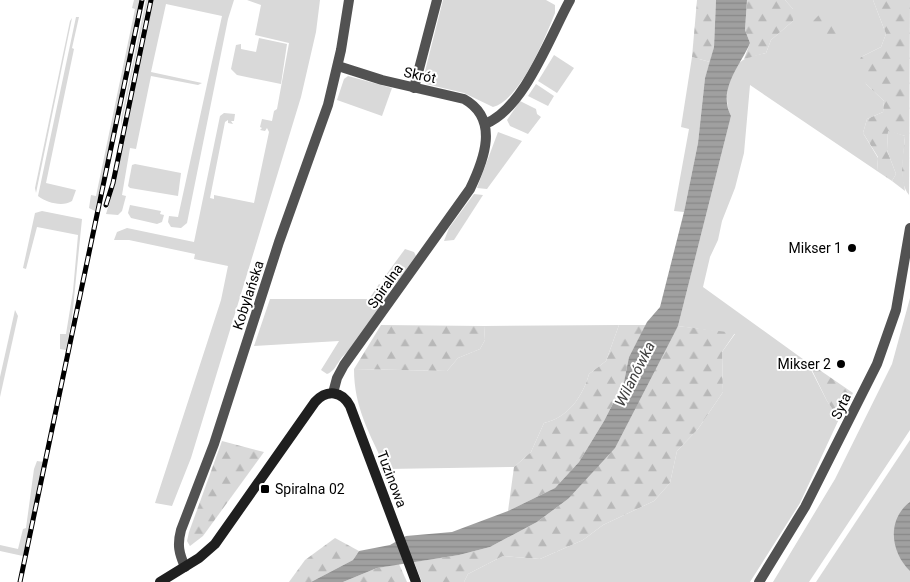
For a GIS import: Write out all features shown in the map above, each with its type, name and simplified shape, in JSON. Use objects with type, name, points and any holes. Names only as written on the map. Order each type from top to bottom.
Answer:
[{"type":"street","name":"Kobylańska","points":[[185,567],[178,551],[181,530],[214,444],[279,242],[328,104],[338,66],[349,0]]},
{"type":"street","points":[[414,88],[437,0]]},
{"type":"street","points":[[485,124],[496,120],[511,104],[542,58],[570,0]]},
{"type":"street","name":"Skrót","points":[[338,66],[414,88],[464,99],[478,111],[485,124]]},
{"type":"street","name":"Spiralna","points":[[333,393],[337,378],[344,365],[470,189],[485,149],[485,124]]},
{"type":"street","name":"Syta","points":[[759,582],[805,507],[877,364],[896,310],[910,228]]},
{"type":"street","points":[[160,582],[185,567],[215,544],[315,402],[324,395],[333,393]]},
{"type":"street","name":"Tuzinowa","points":[[333,393],[341,396],[350,406],[416,582]]},
{"type":"green space","points":[[134,0],[141,0],[95,211],[89,208],[91,195],[96,196],[135,9],[132,8]]},
{"type":"green space","points":[[146,0],[148,0],[121,126],[121,119]]},
{"type":"green space","points":[[153,0],[234,0],[228,19],[187,223],[181,228],[171,227],[168,222],[169,216],[178,217],[222,16],[166,4],[151,72],[202,83],[198,85],[151,76],[136,149],[130,148],[122,195],[126,196],[122,211],[118,215],[106,214],[114,188]]},
{"type":"green space","points":[[247,0],[320,0],[316,32],[301,97],[191,458],[172,506],[155,503],[221,300],[228,266],[194,259],[195,254],[129,240],[114,240],[117,232],[127,228],[194,242],[220,116],[224,113],[235,114],[234,121],[231,121],[233,124],[228,123],[228,120],[225,122],[210,198],[214,199],[214,195],[254,203],[269,132],[267,128],[265,131],[260,130],[262,128],[260,127],[262,119],[272,121],[274,111],[277,109],[289,43],[255,35],[261,5]]},
{"type":"green space","points":[[443,0],[546,0],[555,5],[555,13],[530,67],[513,93],[503,102],[493,107],[464,93],[426,84],[423,79]]},
{"type":"green space","points":[[697,0],[716,0],[714,47],[710,62],[692,57]]},
{"type":"green space","points":[[747,0],[785,0],[793,9],[793,21],[771,40],[766,53],[744,59],[750,43],[745,30]]},
{"type":"green space","points":[[785,0],[873,0],[886,34],[881,47],[861,57],[866,84],[884,101],[883,112],[867,119],[863,133],[878,158],[877,171],[750,85],[744,153],[735,188],[722,221],[718,240],[710,257],[703,287],[807,362],[827,401],[839,419],[800,503],[750,582],[464,582],[468,574],[503,556],[540,559],[583,540],[603,525],[654,501],[670,483],[677,451],[698,429],[723,392],[722,352],[735,334],[678,326],[731,116],[727,102],[730,78],[733,71],[743,60],[766,53],[771,40],[793,21],[793,9]]},
{"type":"green space","points":[[873,0],[910,0],[909,195],[905,189],[902,174],[905,136],[888,131],[887,150],[896,174],[892,181],[877,171],[878,157],[863,133],[867,119],[883,112],[884,101],[866,84],[857,67],[861,57],[881,47],[886,34]]},
{"type":"green space","points":[[824,10],[839,22],[835,40],[822,36],[809,25]]},
{"type":"green space","points":[[76,17],[79,17],[72,48],[74,49],[46,183],[76,190],[72,201],[60,204],[50,202],[38,196]]},
{"type":"green space","points":[[72,18],[36,193],[35,188]]},
{"type":"green space","points":[[259,38],[287,44],[281,84],[237,75],[231,69],[236,45],[241,44],[241,49],[256,52]]},
{"type":"green space","points":[[554,55],[574,68],[557,93],[538,81]]},
{"type":"green space","points":[[692,57],[710,62],[705,78],[698,143],[684,212],[674,211],[689,129],[681,127]]},
{"type":"green space","points":[[348,76],[392,88],[382,116],[337,100],[344,79]]},
{"type":"green space","points":[[536,84],[554,96],[548,106],[528,96]]},
{"type":"green space","points":[[520,101],[536,109],[537,114],[541,117],[528,134],[510,126],[507,120]]},
{"type":"green space","points":[[888,130],[905,136],[902,170],[905,191],[892,181],[896,174],[887,150]]},
{"type":"green space","points":[[498,132],[522,141],[487,189],[477,188]]},
{"type":"green space","points":[[132,165],[181,173],[178,196],[130,188],[128,186]]},
{"type":"green space","points":[[474,194],[483,195],[454,240],[444,241],[449,228]]},
{"type":"green space","points":[[130,205],[161,211],[160,214],[164,215],[162,222],[157,224],[131,218],[128,213]]},
{"type":"green space","points":[[42,211],[82,219],[72,318],[66,350],[60,349],[60,334],[66,334],[73,291],[78,235],[37,227],[26,269],[23,268],[35,213]]},
{"type":"green space","points":[[405,249],[414,252],[417,258],[395,284],[383,279]]},
{"type":"green space","points":[[379,284],[388,289],[389,296],[350,351],[327,374],[321,370],[339,341],[254,346],[270,299],[369,299]]},
{"type":"green space","points":[[910,298],[910,430],[809,582],[773,582],[835,479],[892,364]]},
{"type":"green space","points":[[15,310],[18,316],[0,397],[0,377]]},
{"type":"green space","points":[[381,325],[484,326],[485,340],[480,349],[458,358],[447,371],[354,369]]},
{"type":"green space","points":[[619,325],[606,361],[589,374],[583,390],[567,411],[553,420],[544,423],[531,452],[514,467],[386,469],[360,409],[354,369],[447,371],[458,358],[480,349],[485,340],[484,326]]},
{"type":"green space","points":[[619,325],[646,325],[629,357],[624,382],[604,421],[579,462],[555,488],[508,511],[514,467],[531,452],[544,423],[560,416],[573,405],[583,390],[589,374],[606,361]]},
{"type":"green space","points":[[678,326],[735,333],[722,352],[723,392],[698,429],[677,451],[670,483],[654,501],[603,525],[583,540],[540,559],[503,556],[468,574],[464,582],[422,582],[414,562],[459,555],[490,547],[537,522],[568,499]]},
{"type":"green space","points":[[808,362],[853,393],[839,419],[827,401]]},
{"type":"green space","points":[[910,440],[910,582],[816,582]]},
{"type":"green space","points":[[222,441],[264,452],[203,536],[190,546],[187,541],[189,532]]},
{"type":"green space","points":[[37,461],[44,462],[23,556],[0,551],[0,545],[18,549],[23,529],[26,528],[34,469]]},
{"type":"green space","points":[[335,538],[359,551],[353,560],[311,582],[289,582],[305,560]]},
{"type":"green space","points":[[399,564],[407,582],[343,582],[377,568]]},
{"type":"water","name":"Wilanówka","points":[[716,0],[747,0],[745,30],[750,43],[728,87],[727,106],[731,116],[678,326],[615,448],[568,499],[537,522],[490,547],[459,555],[377,568],[343,582],[311,582],[353,560],[359,551],[390,545],[406,536],[452,532],[508,511],[555,488],[579,462],[604,421],[624,382],[629,357],[647,322],[660,307],[684,212],[698,143],[705,78],[714,47]]},
{"type":"water","points":[[910,502],[910,571],[904,564],[895,546],[894,527],[902,509]]},
{"type":"railway","points":[[20,582],[142,0]]},
{"type":"railway","points":[[106,205],[113,183],[151,0]]},
{"type":"place","name":"Mikser 1","points":[[852,248]]},
{"type":"place","name":"Mikser 2","points":[[841,364]]},
{"type":"place","name":"Spiralna 02","points":[[265,489]]}]
